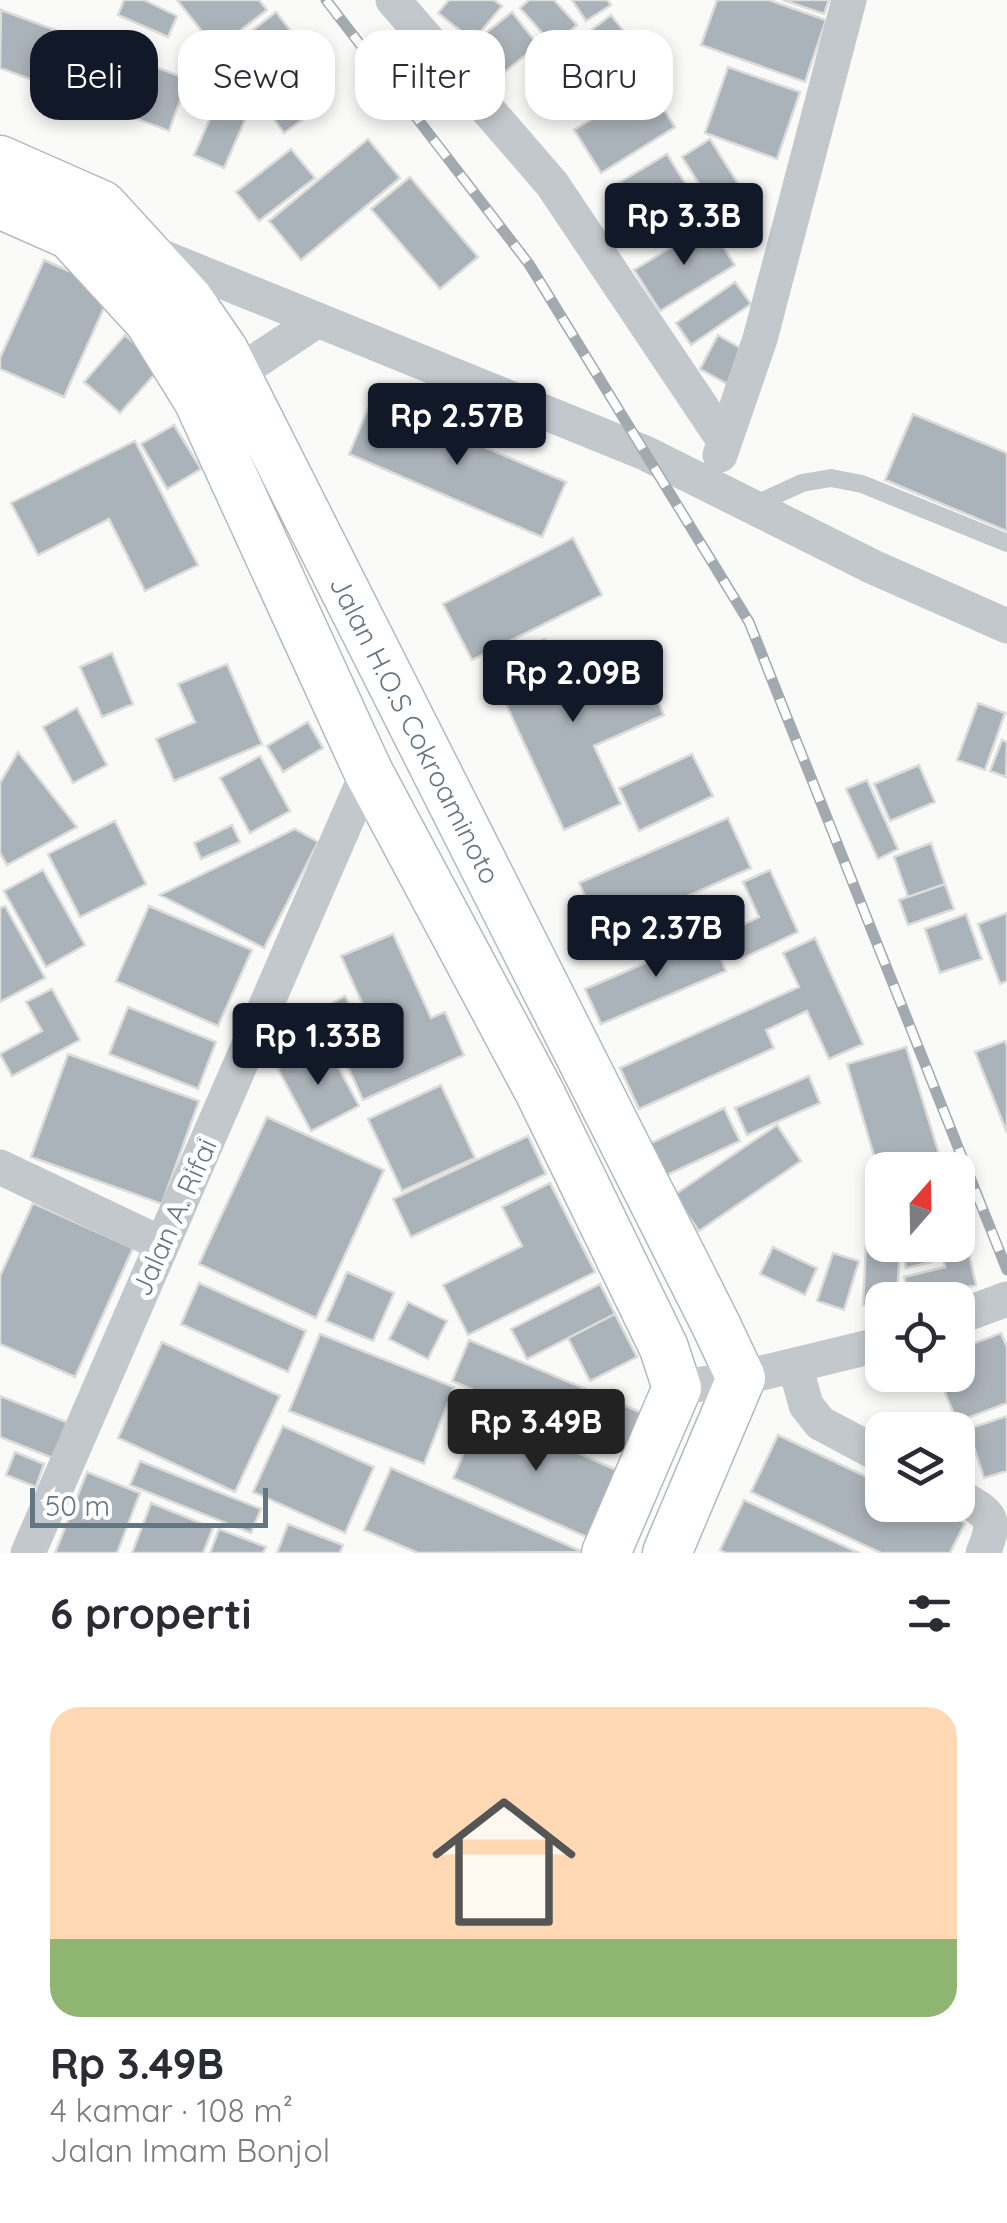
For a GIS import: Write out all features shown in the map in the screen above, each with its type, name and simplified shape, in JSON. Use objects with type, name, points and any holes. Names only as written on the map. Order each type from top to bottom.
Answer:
[{"type":"main road","name":"Jalan H.O.S Cokroaminoto","points":[[0,160],[102,205],[188,300],[237,374],[742,1378]]},
{"type":"main road","name":"Jalan H.O.S Cokroaminoto","points":[[0,204],[70,235],[149,321],[198,400],[368,771],[540,1093],[664,1348],[677,1388]]},
{"type":"main road","points":[[540,1093],[589,1076]]},
{"type":"main road","points":[[668,1553],[742,1378]]},
{"type":"main road","points":[[606,1553],[677,1388]]},
{"type":"street","points":[[712,485],[760,339],[849,0]]},
{"type":"street","points":[[398,2],[552,184],[724,439]]},
{"type":"street","points":[[70,235],[145,250],[645,453],[873,567],[1007,626]]},
{"type":"street","points":[[198,400],[318,320]]},
{"type":"street","name":"Jalan A. Rifai","points":[[28,1553],[368,771]]},
{"type":"street","points":[[0,1167],[162,1244]]},
{"type":"street","points":[[975,1311],[1007,1299]]},
{"type":"street","points":[[677,1388],[742,1378],[865,1348]]},
{"type":"street","points":[[795,1365],[812,1415],[865,1447]]},
{"type":"street","points":[[975,1506],[990,1518],[991,1536],[983,1553]]},
{"type":"lane","points":[[752,506],[802,483],[831,478],[862,484],[1007,543]]},
{"type":"building","points":[[124,0],[144,0],[177,16],[168,37],[118,15]]},
{"type":"building","points":[[177,0],[259,0],[267,10],[241,30],[201,30]]},
{"type":"building","points":[[449,0],[494,0],[502,6],[482,30],[459,30],[438,13]]},
{"type":"building","points":[[529,0],[554,0],[577,25],[572,30],[540,30],[520,8]]},
{"type":"building","points":[[572,0],[607,0],[611,5],[586,21]]},
{"type":"building","points":[[717,0],[769,0],[826,20],[805,82],[701,45]]},
{"type":"building","points":[[783,0],[829,0],[824,14]]},
{"type":"building","points":[[1,10],[55,30],[30,30],[30,79],[0,68]]},
{"type":"building","points":[[276,12],[290,30],[253,30]]},
{"type":"building","points":[[512,12],[526,30],[525,56],[505,72],[505,30],[489,30]]},
{"type":"building","points":[[611,15],[623,30],[591,30]]},
{"type":"building","points":[[728,67],[800,92],[777,159],[705,133]]},
{"type":"building","points":[[158,68],[178,75],[178,106],[169,131],[139,120],[158,120]]},
{"type":"building","points":[[209,120],[245,120],[224,168],[194,155]]},
{"type":"building","points":[[274,120],[302,120],[284,133]]},
{"type":"building","points":[[590,120],[671,120],[675,127],[601,173],[574,130]]},
{"type":"building","points":[[368,139],[400,178],[301,260],[269,221]]},
{"type":"building","points":[[710,139],[754,209],[726,227],[682,157]]},
{"type":"building","points":[[291,149],[315,178],[259,221],[236,192]]},
{"type":"building","points":[[667,154],[696,201],[642,235],[612,187]]},
{"type":"building","points":[[410,177],[478,257],[440,289],[371,209]]},
{"type":"building","points":[[709,224],[735,265],[660,311],[634,270]]},
{"type":"building","points":[[44,260],[112,290],[64,397],[0,369],[0,358]]},
{"type":"building","points":[[735,282],[751,304],[691,345],[676,323]]},
{"type":"building","points":[[125,335],[161,367],[120,413],[84,382]]},
{"type":"building","points":[[718,335],[747,352],[729,385],[700,369]]},
{"type":"building","points":[[372,399],[566,482],[542,537],[349,454]]},
{"type":"building","points":[[913,414],[1007,453],[1007,531],[885,480]]},
{"type":"building","points":[[174,425],[201,469],[167,489],[141,444]]},
{"type":"building","points":[[135,441],[198,565],[145,591],[109,519],[38,555],[11,503]]},
{"type":"building","points":[[573,538],[602,595],[472,660],[443,604]]},
{"type":"building","points":[[545,639],[569,691],[639,659],[664,715],[594,746],[621,804],[564,830],[488,665]]},
{"type":"building","points":[[112,653],[133,704],[102,717],[80,667]]},
{"type":"building","points":[[227,664],[262,744],[174,781],[156,739],[195,722],[178,684]]},
{"type":"building","points":[[978,703],[1005,713],[985,770],[957,760]]},
{"type":"building","points":[[77,708],[107,765],[73,783],[43,727]]},
{"type":"building","points":[[308,722],[323,748],[283,772],[267,746]]},
{"type":"building","points":[[1002,740],[1007,742],[1006,777],[990,771]]},
{"type":"building","points":[[18,752],[77,827],[7,865],[0,853],[0,783]]},
{"type":"building","points":[[692,754],[713,796],[639,831],[619,788]]},
{"type":"building","points":[[260,756],[290,811],[250,833],[220,778]]},
{"type":"building","points":[[919,765],[935,802],[890,821],[874,784]]},
{"type":"building","points":[[867,780],[898,849],[878,859],[846,789]]},
{"type":"building","points":[[728,818],[751,868],[602,934],[579,883]]},
{"type":"building","points":[[115,821],[146,884],[80,917],[48,854]]},
{"type":"building","points":[[232,825],[240,842],[201,859],[194,843]]},
{"type":"building","points":[[295,829],[318,842],[264,948],[160,895]]},
{"type":"building","points":[[931,843],[945,884],[908,897],[894,857]]},
{"type":"building","points":[[43,870],[85,945],[46,967],[4,891]]},
{"type":"building","points":[[770,870],[798,932],[741,959],[728,932],[759,917],[743,882]]},
{"type":"building","points":[[945,884],[954,909],[908,925],[899,900]]},
{"type":"building","points":[[5,906],[45,978],[0,1002],[0,908]]},
{"type":"building","points":[[149,906],[252,950],[218,1026],[116,981]]},
{"type":"building","points":[[1007,913],[1007,981],[1000,984],[978,924]]},
{"type":"building","points":[[966,914],[982,959],[940,973],[925,929]]},
{"type":"building","points":[[393,934],[431,1018],[445,1012],[464,1055],[363,1100],[343,1056],[379,1041],[341,956]]},
{"type":"building","points":[[711,935],[726,971],[601,1024],[585,989]]},
{"type":"building","points":[[815,938],[863,1044],[829,1059],[807,1011],[766,1030],[774,1048],[639,1109],[620,1068],[799,987],[783,953]]},
{"type":"building","points":[[52,989],[80,1040],[12,1076],[0,1054],[42,1031],[26,1002]]},
{"type":"building","points":[[345,996],[367,1037],[341,1051],[320,1010]]},
{"type":"building","points":[[128,1007],[216,1042],[198,1089],[109,1054]]},
{"type":"building","points":[[1005,1041],[1007,1046],[1007,1133],[975,1052]]},
{"type":"building","points":[[326,1044],[359,1106],[311,1131],[278,1069]]},
{"type":"building","points":[[906,1047],[938,1152],[873,1152],[847,1064]]},
{"type":"building","points":[[68,1054],[199,1101],[162,1204],[31,1157]]},
{"type":"building","points":[[809,1076],[820,1103],[747,1135],[735,1108]]},
{"type":"building","points":[[441,1085],[475,1158],[402,1191],[368,1119]]},
{"type":"building","points":[[724,1108],[740,1141],[667,1175],[651,1143]]},
{"type":"building","points":[[267,1117],[384,1170],[316,1318],[199,1264]]},
{"type":"building","points":[[777,1125],[801,1161],[699,1231],[674,1195]]},
{"type":"building","points":[[528,1136],[546,1174],[411,1237],[393,1199]]},
{"type":"building","points":[[550,1183],[595,1272],[468,1335],[443,1285],[522,1246],[502,1207]]},
{"type":"building","points":[[33,1203],[133,1248],[75,1377],[0,1344],[0,1276]]},
{"type":"building","points":[[773,1247],[817,1268],[805,1295],[760,1274]]},
{"type":"building","points":[[833,1253],[859,1261],[844,1310],[817,1301]]},
{"type":"building","points":[[865,1262],[899,1262],[898,1282],[865,1282],[863,1305]]},
{"type":"building","points":[[905,1262],[932,1262],[906,1268]]},
{"type":"building","points":[[944,1262],[971,1262],[976,1285],[905,1282],[904,1277],[945,1267]]},
{"type":"building","points":[[347,1272],[394,1293],[373,1341],[326,1321]]},
{"type":"building","points":[[199,1283],[306,1331],[288,1372],[181,1324]]},
{"type":"building","points":[[600,1284],[615,1314],[527,1359],[511,1329]]},
{"type":"building","points":[[408,1302],[447,1321],[428,1359],[389,1339]]},
{"type":"building","points":[[615,1314],[637,1357],[590,1381],[568,1338]]},
{"type":"building","points":[[1001,1333],[1007,1347],[1007,1403],[975,1415],[975,1412],[953,1412],[945,1392],[975,1392],[975,1343]]},
{"type":"building","points":[[320,1334],[454,1387],[424,1464],[289,1411]]},
{"type":"building","points":[[469,1340],[645,1414],[627,1454],[452,1381]]},
{"type":"building","points":[[162,1342],[280,1396],[235,1492],[118,1438]]},
{"type":"building","points":[[0,1396],[69,1423],[55,1459],[0,1437]]},
{"type":"building","points":[[482,1411],[619,1471],[589,1538],[453,1478]]},
{"type":"building","points":[[1007,1416],[1007,1471],[984,1478],[975,1450],[975,1427]]},
{"type":"building","points":[[283,1426],[374,1467],[345,1533],[253,1492]]},
{"type":"building","points":[[778,1435],[865,1476],[865,1522],[965,1523],[950,1553],[881,1553],[751,1492]]},
{"type":"building","points":[[15,1452],[44,1464],[36,1487],[6,1475]]},
{"type":"building","points":[[140,1461],[261,1509],[251,1533],[130,1485]]},
{"type":"building","points":[[391,1468],[583,1552],[418,1553],[364,1530]]},
{"type":"building","points":[[87,1472],[140,1493],[117,1553],[55,1553]]},
{"type":"building","points":[[744,1500],[859,1553],[726,1553],[720,1550]]},
{"type":"building","points":[[151,1503],[213,1528],[203,1553],[132,1553]]},
{"type":"building","points":[[288,1524],[343,1545],[340,1553],[277,1553]]},
{"type":"building","points":[[219,1529],[266,1547],[263,1553],[210,1553]]},
{"type":"railway","points":[[326,0],[529,264],[749,622],[1007,1270]]}]
